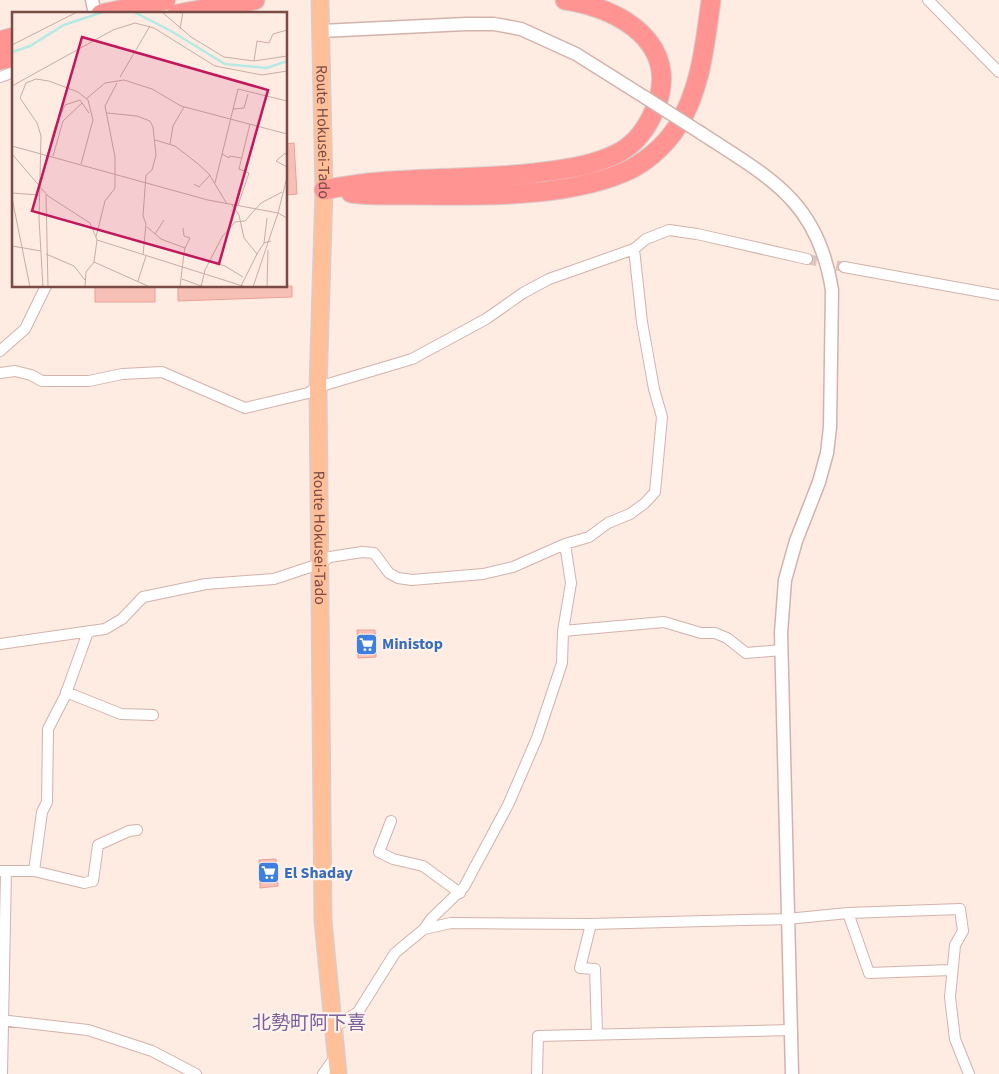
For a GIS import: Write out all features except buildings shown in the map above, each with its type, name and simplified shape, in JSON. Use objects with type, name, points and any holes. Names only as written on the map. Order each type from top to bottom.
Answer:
[{"type":"highway","points":[[110,12],[166,0]]},
{"type":"highway","points":[[188,12],[255,0]]},
{"type":"highway","points":[[324,190],[361,182],[487,177],[563,169],[595,162],[620,152],[635,141],[651,119],[659,100],[661,85],[656,56],[640,31],[628,21],[598,7],[565,0]]},
{"type":"highway","points":[[324,190],[361,194],[462,196],[573,188],[624,173],[659,148],[676,129],[687,110],[702,62],[710,0]]},
{"type":"main road","name":"Route Hokusei-Tado","points":[[320,0],[324,190],[318,387],[323,920],[338,1074]]},
{"type":"street","points":[[140,12],[148,0]]},
{"type":"street","points":[[928,0],[999,72]]},
{"type":"street","points":[[321,30],[466,24],[494,24],[521,29],[576,54],[768,176],[788,193],[806,216],[819,240],[829,268],[832,290],[830,427],[827,453],[819,482],[796,541],[785,580],[782,650],[792,1074]]},
{"type":"street","points":[[0,77],[12,73]]},
{"type":"street","points":[[0,373],[15,371],[31,375],[42,381],[89,382],[122,374],[162,372],[246,408],[308,393],[318,387],[412,359],[486,319],[523,293],[549,279],[634,249],[646,239],[669,230],[697,234],[807,259]]},
{"type":"street","points":[[0,644],[105,629],[122,619],[143,597],[206,584],[274,579],[319,564],[330,557],[362,552],[374,553],[389,572],[398,578],[412,580],[483,574],[513,567],[565,544],[589,538],[608,523],[630,514],[645,504],[654,492],[662,417],[654,389],[642,322],[634,249]]},
{"type":"street","points":[[844,267],[999,295]]},
{"type":"street","points":[[0,351],[25,328],[45,288]]},
{"type":"street","points":[[333,1028],[358,1012],[395,953],[424,929],[430,919],[460,893],[488,846],[537,738],[562,663],[563,631],[571,583],[565,544]]},
{"type":"street","points":[[563,631],[664,622],[701,634],[715,633],[727,638],[746,653],[782,650]]},
{"type":"street","points":[[34,871],[42,812],[47,802],[48,729],[66,692],[88,632]]},
{"type":"street","points":[[66,692],[121,714],[153,715]]},
{"type":"street","points":[[391,821],[379,852],[393,860],[423,866],[460,893]]},
{"type":"street","points":[[2,1074],[3,871],[34,871],[84,883],[93,881],[98,845],[129,831],[137,830]]},
{"type":"street","points":[[424,929],[451,923],[591,924],[787,919],[848,913],[960,909],[963,931],[955,945],[951,970],[951,1017],[955,1039],[969,1074]]},
{"type":"street","points":[[848,913],[869,973],[951,970]]},
{"type":"street","points":[[591,924],[580,968],[595,969],[597,1033]]},
{"type":"street","points":[[2,1020],[88,1030],[152,1051],[196,1074]]},
{"type":"street","points":[[537,1074],[538,1036],[597,1033],[792,1030]]},
{"type":"street","points":[[323,1074],[336,1056]]},
{"type":"tunnel","points":[[807,259],[844,267]]},
{"type":"place","name":"Ministop","points":[[366,644]]},
{"type":"place","name":"El Shaday","points":[[268,873]]},
{"type":"district","name":"北勢町阿下喜","points":[[309,1023]]}]
